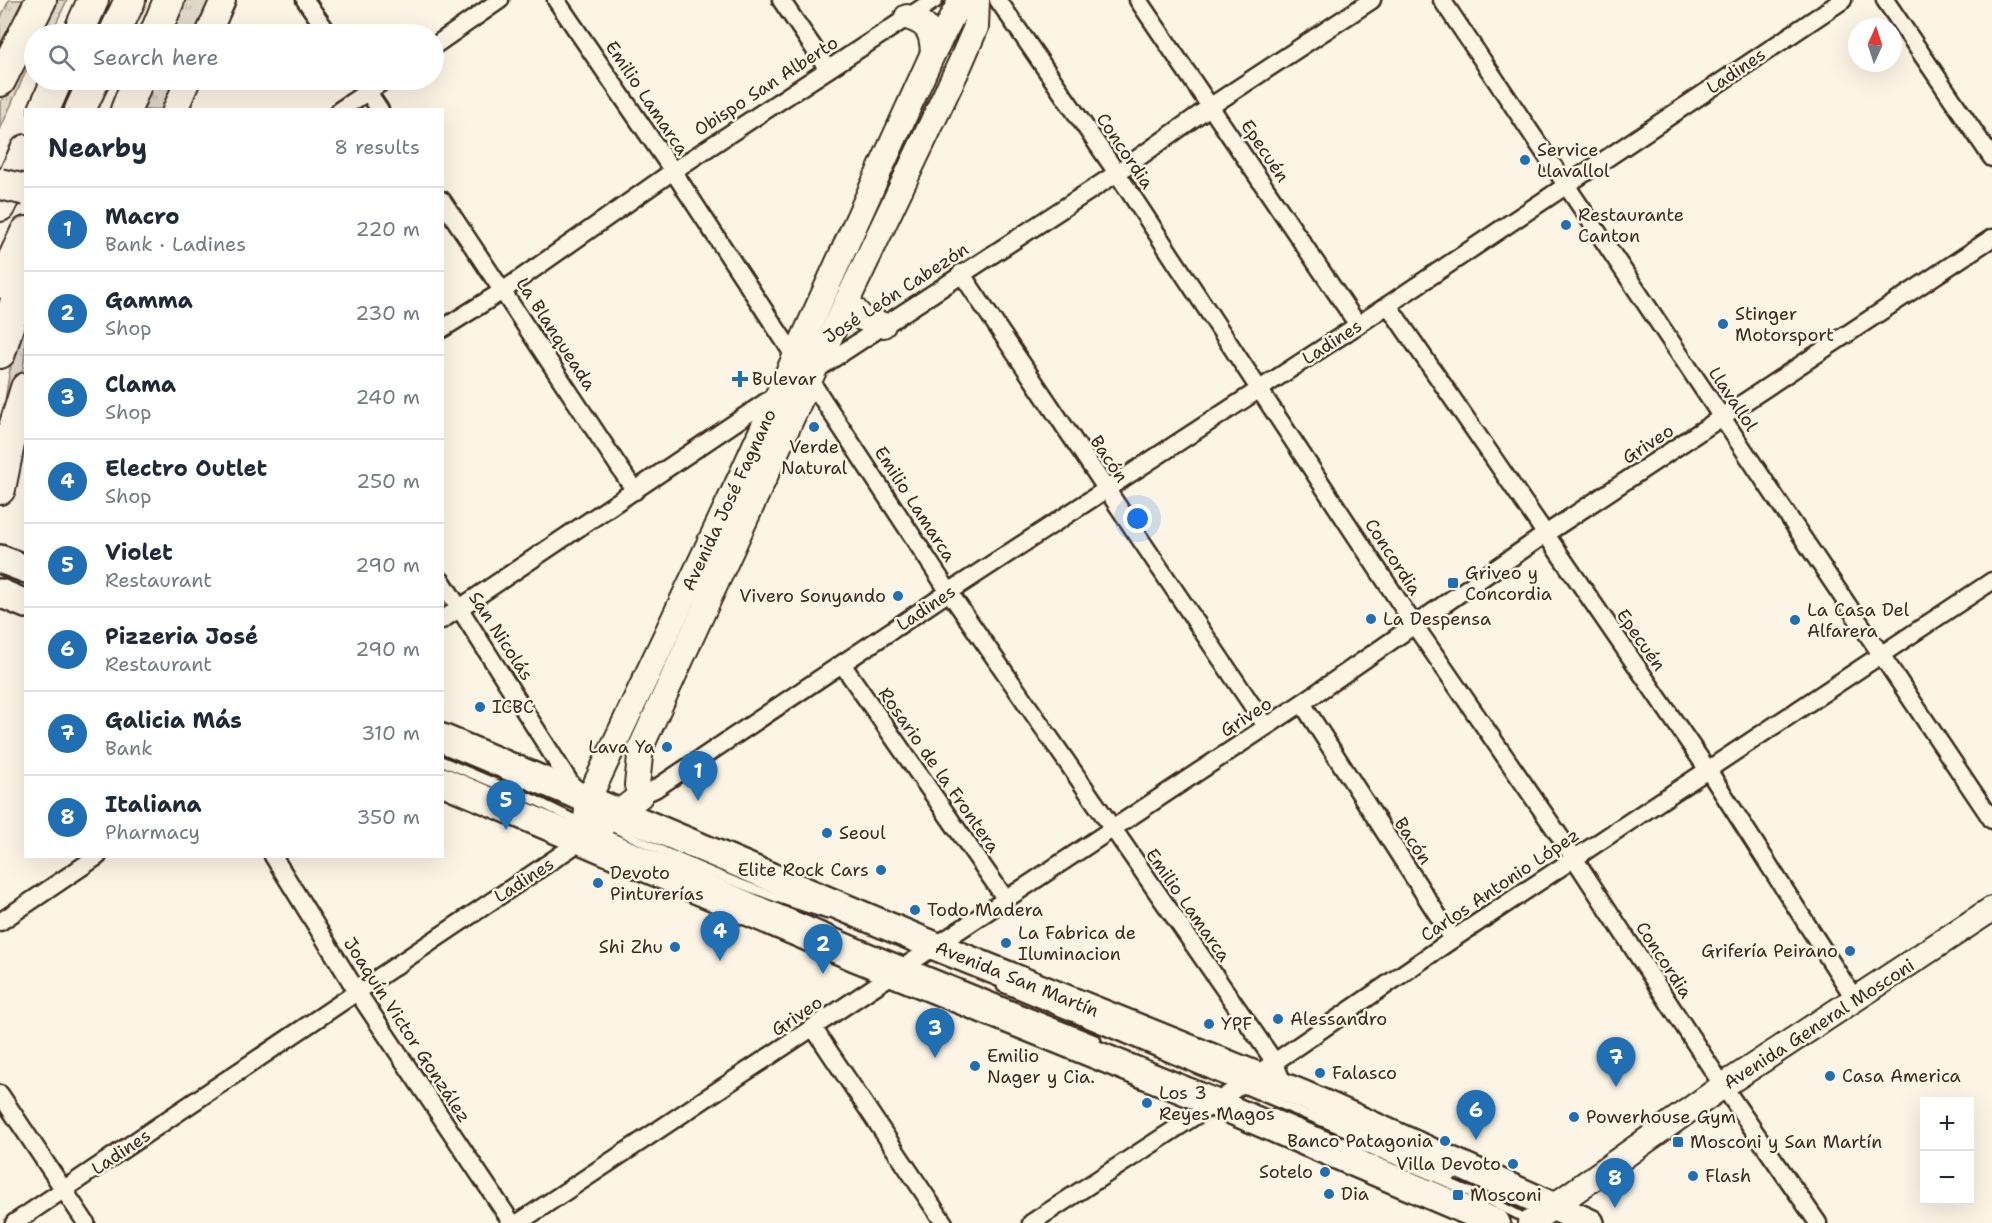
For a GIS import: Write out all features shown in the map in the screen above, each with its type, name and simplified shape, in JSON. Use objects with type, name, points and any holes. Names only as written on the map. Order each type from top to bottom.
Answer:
[{"type":"highway","points":[[30,24],[42,0]]},
{"type":"highway","points":[[82,24],[93,0]]},
{"type":"highway","points":[[119,24],[130,0]]},
{"type":"highway","points":[[159,24],[169,0]]},
{"type":"highway","points":[[0,81],[24,35]]},
{"type":"highway","points":[[45,108],[53,90]]},
{"type":"highway","points":[[81,108],[89,90]]},
{"type":"highway","points":[[127,108],[134,90]]},
{"type":"highway","points":[[0,206],[24,154]]},
{"type":"highway","points":[[0,184],[24,190]]},
{"type":"highway","points":[[0,288],[24,236]]},
{"type":"highway","points":[[0,353],[24,274]]},
{"type":"highway","points":[[0,489],[9,444],[24,395]]},
{"type":"main road","points":[[0,559],[24,568]]},
{"type":"main road","points":[[0,593],[24,603]]},
{"type":"main road","name":"Avenida San Martín","points":[[444,739],[601,818],[919,958],[1238,1087],[1284,1086],[1542,1219],[1590,1223]]},
{"type":"main road","name":"Avenida San Martín","points":[[444,781],[601,818],[919,958],[1238,1087],[1496,1223]]},
{"type":"street","points":[[212,24],[223,0]]},
{"type":"street","points":[[305,0],[322,24]]},
{"type":"street","points":[[444,39],[500,0]]},
{"type":"street","name":"Emilio Lamarca","points":[[556,0],[807,370],[949,592],[1111,829],[1238,1087]]},
{"type":"street","points":[[781,0],[828,69]]},
{"type":"street","name":"Obispo San Alberto","points":[[444,328],[504,290],[673,171],[934,0]]},
{"type":"street","name":"Avenida José Fagnano","points":[[601,818],[637,785],[641,747],[807,370],[933,53],[961,0]]},
{"type":"street","name":"Avenida José Fagnano","points":[[601,818],[777,394],[807,370],[847,301],[976,27],[977,0]]},
{"type":"street","name":"Concordia","points":[[998,0],[1117,174],[1415,626],[1575,858],[1724,1086],[1818,1223]]},
{"type":"street","name":"Epecuén","points":[[1138,0],[1359,325]]},
{"type":"street","name":"José León Cabezón","points":[[807,370],[883,325],[1117,174],[1211,106],[1372,0]]},
{"type":"street","name":"Llavallol","points":[[1442,0],[1992,820]]},
{"type":"street","name":"Ladines","points":[[14,1223],[356,990],[601,818],[655,789],[949,592],[1359,325],[1843,0]]},
{"type":"street","points":[[1885,0],[1992,158]]},
{"type":"street","points":[[907,17],[927,26],[932,34],[933,53],[960,64]]},
{"type":"street","points":[[176,108],[184,90]]},
{"type":"street","points":[[342,108],[359,90]]},
{"type":"street","points":[[367,90],[379,108]]},
{"type":"street","name":"La Blanqueada","points":[[444,203],[504,290],[635,491]]},
{"type":"street","name":"Griveo","points":[[518,1223],[814,1029],[1005,898],[1302,703],[1544,535],[1992,238]]},
{"type":"street","name":"Bacón","points":[[961,273],[1266,726]]},
{"type":"street","points":[[847,301],[862,318],[883,325]]},
{"type":"street","name":"Epecuén","points":[[1389,304],[1544,535],[1708,770],[1856,1001]]},
{"type":"street","points":[[444,619],[777,394]]},
{"type":"street","points":[[0,489],[24,449]]},
{"type":"street","name":"Carlos Antonio López","points":[[1031,1223],[1238,1087],[1453,939],[1992,581]]},
{"type":"street","name":"San Nicolás","points":[[444,584],[572,784],[601,818]]},
{"type":"street","name":"Rosario de la Frontera","points":[[842,664],[1005,898]]},
{"type":"street","name":"Bacón","points":[[1302,703],[1453,939]]},
{"type":"street","points":[[0,922],[95,858]]},
{"type":"street","name":"Joaquín Victor González","points":[[274,858],[356,990],[512,1223]]},
{"type":"street","name":"Avenida General Mosconi","points":[[1542,1219],[1724,1086],[1856,1001],[1992,909]]},
{"type":"street","points":[[814,1029],[944,1223]]},
{"type":"street","points":[[0,1094],[86,1223]]},
{"type":"lane","points":[[444,752],[601,818],[670,856],[767,895],[832,915]]},
{"type":"lane","points":[[444,762],[537,801],[601,818]]},
{"type":"lane","points":[[919,958],[1104,1043]]},
{"type":"lane","points":[[991,983],[1542,1219]]},
{"type":"lane","points":[[1267,1111],[1334,1139],[1372,1150],[1491,1201],[1542,1219]]},
{"type":"green space","points":[[9,0],[30,0],[0,56],[0,19]]},
{"type":"green space","points":[[56,0],[67,0],[56,24],[43,24]]},
{"type":"green space","points":[[179,0],[213,0],[202,24],[170,24]]},
{"type":"green space","points":[[24,59],[24,76],[0,130],[0,103]]},
{"type":"green space","points":[[939,66],[946,69],[824,330],[818,326]]},
{"type":"green space","points":[[145,90],[173,90],[164,108],[138,108]]},
{"type":"green space","points":[[24,316],[24,362],[21,378],[2,419],[11,363]]},
{"type":"place","name":"Service Llavallol","points":[[1525,160]]},
{"type":"place","name":"Restaurante Canton","points":[[1566,225]]},
{"type":"place","name":"Stinger Motorsport","points":[[1723,324]]},
{"type":"place","name":"Bulevar","points":[[740,379]]},
{"type":"place","name":"Verde Natural","points":[[814,427]]},
{"type":"place","name":"Griveo y Concordia","points":[[1453,583]]},
{"type":"place","name":"Vivero Sonyando","points":[[898,596]]},
{"type":"place","name":"La Despensa","points":[[1371,619]]},
{"type":"place","name":"La Casa Del Alfarera","points":[[1795,620]]},
{"type":"place","name":"ICBC","points":[[480,707]]},
{"type":"place","name":"Lava Ya","points":[[667,747]]},
{"type":"place","name":"Macro","points":[[698,801]]},
{"type":"place","name":"Violet","points":[[506,830]]},
{"type":"place","name":"Seoul","points":[[827,833]]},
{"type":"place","name":"Elite Rock Cars","points":[[881,870]]},
{"type":"place","name":"Devoto Pinturerías","points":[[598,883]]},
{"type":"place","name":"Todo Madera","points":[[915,910]]},
{"type":"place","name":"La Fabrica de Iluminacion","points":[[1006,943]]},
{"type":"place","name":"Shi Zhu","points":[[675,947]]},
{"type":"place","name":"Grifería Peirano","points":[[1850,951]]},
{"type":"place","name":"Electro Outlet","points":[[720,961]]},
{"type":"place","name":"Gamma","points":[[823,974]]},
{"type":"place","name":"Alessandro","points":[[1278,1019]]},
{"type":"place","name":"YPF","points":[[1209,1024]]},
{"type":"place","name":"Clama","points":[[935,1058]]},
{"type":"place","name":"Emilio Nager y Cia.","points":[[975,1066]]},
{"type":"place","name":"Falasco","points":[[1320,1073]]},
{"type":"place","name":"Casa America","points":[[1830,1076]]},
{"type":"place","name":"Galicia Más","points":[[1616,1087]]},
{"type":"place","name":"Los 3 Reyes Magos","points":[[1147,1103]]},
{"type":"place","name":"Powerhouse Gym","points":[[1574,1117]]},
{"type":"place","name":"Pizzeria José","points":[[1476,1140]]},
{"type":"place","name":"Banco Patagonia","points":[[1445,1141]]},
{"type":"place","name":"Mosconi y San Martín","points":[[1678,1142]]},
{"type":"place","name":"Villa Devoto","points":[[1513,1164]]},
{"type":"place","name":"Sotelo","points":[[1325,1172]]},
{"type":"place","name":"Flash","points":[[1693,1176]]},
{"type":"place","name":"Dia","points":[[1329,1194]]},
{"type":"place","name":"Mosconi","points":[[1458,1195]]},
{"type":"place","name":"Italiana","points":[[1615,1208]]}]
